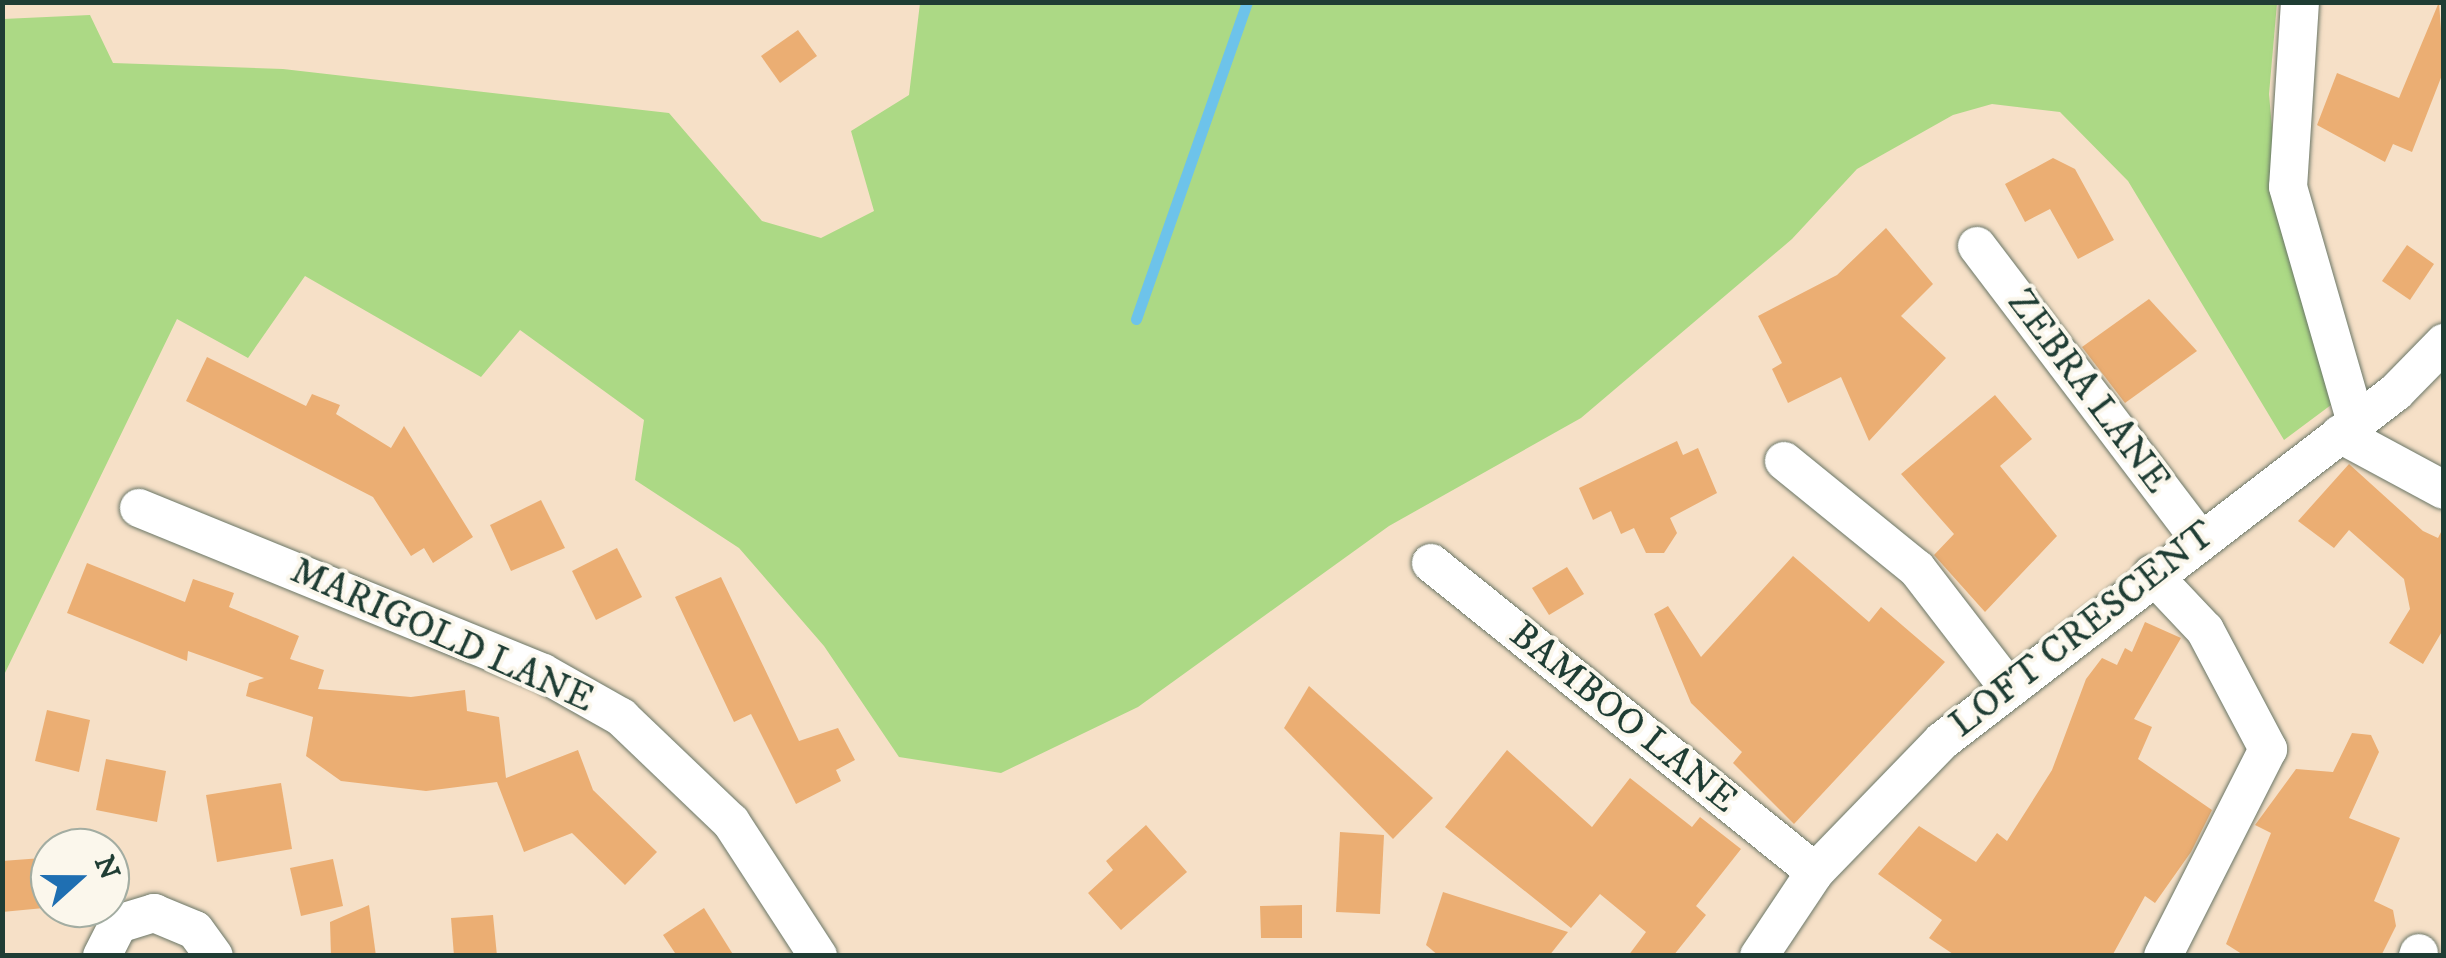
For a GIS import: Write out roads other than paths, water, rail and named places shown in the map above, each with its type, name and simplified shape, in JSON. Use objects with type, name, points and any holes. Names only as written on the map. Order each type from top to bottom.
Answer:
[{"type":"street","points":[[2300,2],[2288,187],[2348,428],[2444,490]]},
{"type":"street","name":"ZEBRA LANE","points":[[1977,246],[2199,538]]},
{"type":"street","name":"LOFT CRESCENT","points":[[1760,956],[1815,872],[1883,796],[2008,687],[2348,428],[2444,343]]},
{"type":"street","points":[[1784,460],[1916,569],[2008,687]]},
{"type":"street","name":"MARIGOLD LANE","points":[[139,508],[543,672],[621,716],[731,822],[818,956]]},
{"type":"street","name":"BAMBOO LANE","points":[[1431,564],[1815,872]]},
{"type":"street","points":[[2152,574],[2206,630],[2268,749],[2163,956]]},
{"type":"street","points":[[102,956],[118,924],[154,913],[194,930],[214,956]]},
{"type":"waterway","points":[[1136,319],[1247,2]]}]
